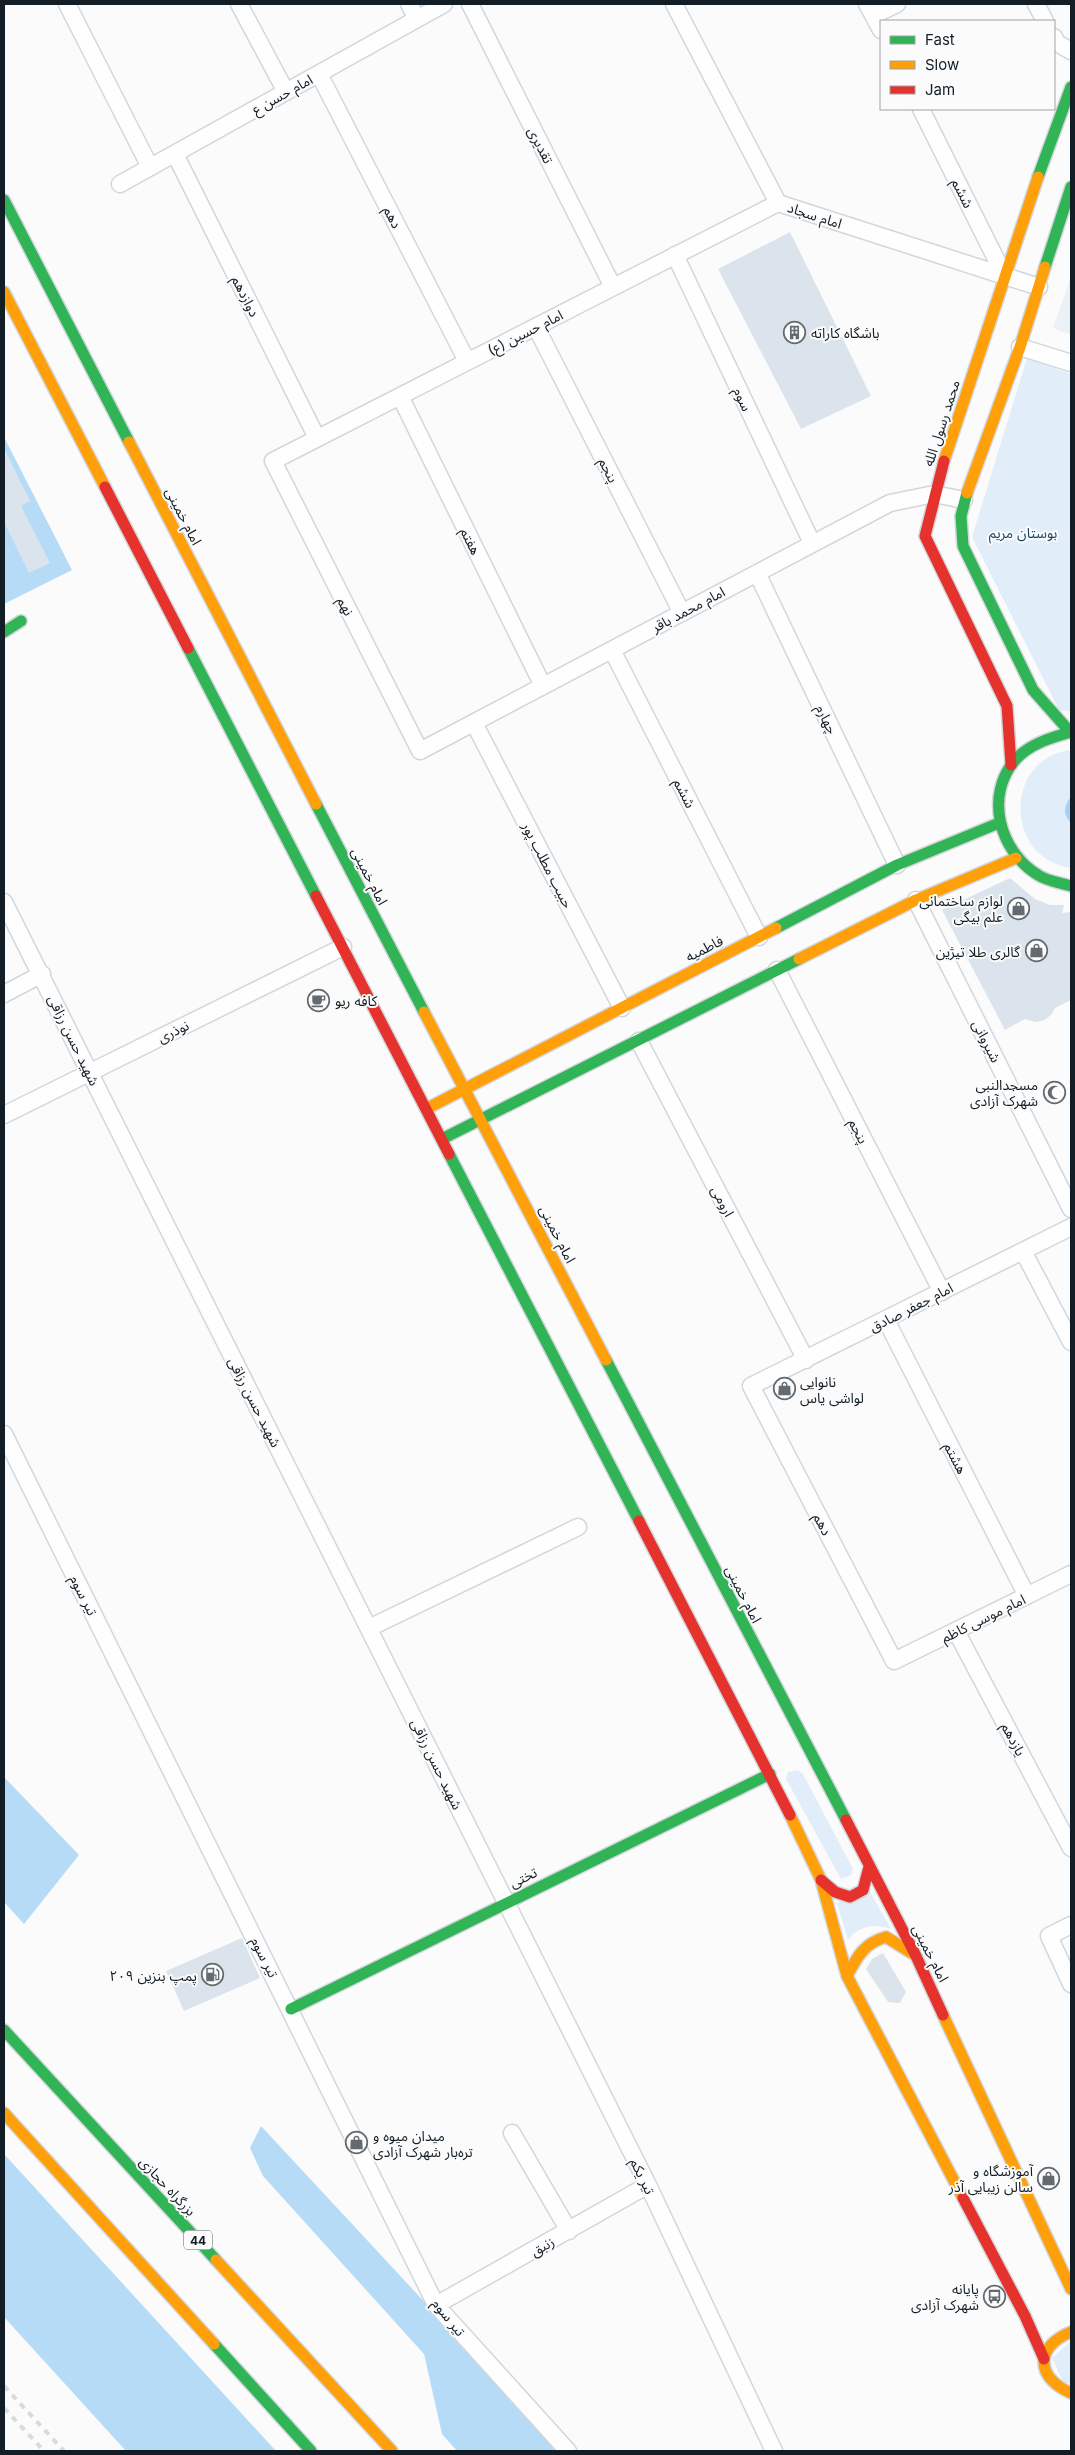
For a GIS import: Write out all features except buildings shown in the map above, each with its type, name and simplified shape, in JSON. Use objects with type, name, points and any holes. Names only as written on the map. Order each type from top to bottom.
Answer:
[{"type":"main road","name":"محمد رسول الله","points":[[1011,765],[1007,706],[925,536],[934,494],[1020,228],[1071,87]]},
{"type":"main road","name":"محمد رسول الله","points":[[1071,187],[1020,347],[964,500],[961,516],[963,546],[1033,690],[1071,732]]},
{"type":"main road","name":"امام خمینی","points":[[4,200],[464,1090],[481,1119],[916,1956],[1071,2289]]},
{"type":"main road","points":[[4,292],[770,1774],[821,1880],[847,1976],[1024,2316],[1044,2358],[1048,2378],[1054,2385],[1071,2393]]},
{"type":"main road","points":[[4,632],[21,621]]},
{"type":"main road","name":"محمد رسول الله","points":[[1071,732],[1053,735],[1037,742],[1022,752],[1011,765],[1002,783],[998,803],[999,823],[1005,842],[1016,858],[1033,874],[1053,883],[1071,886]]},
{"type":"main road","name":"فاطمیه","points":[[426,1109],[897,865],[999,823]]},
{"type":"main road","points":[[442,1139],[916,900],[1016,858]]},
{"type":"main road","name":"تختی","points":[[291,2009],[770,1774]]},
{"type":"main road","points":[[821,1880],[836,1892],[850,1897],[863,1890],[869,1867]]},
{"type":"main road","points":[[847,1976],[860,1951],[871,1940],[886,1938],[916,1956]]},
{"type":"main road","name":"بزرگراه حجازی","points":[[4,2030],[392,2451]]},
{"type":"main road","points":[[4,2113],[311,2451]]},
{"type":"main road","points":[[1044,2358],[1052,2340],[1071,2332]]},
{"type":"street","points":[[67,4],[150,168]]},
{"type":"street","points":[[239,4],[286,92]]},
{"type":"street","points":[[409,4],[417,19]]},
{"type":"street","name":"امام حسن ع","points":[[120,184],[444,4]]},
{"type":"street","name":"تقدیری","points":[[470,4],[613,287]]},
{"type":"street","name":"امام سجاد","points":[[674,4],[778,203],[1038,286]]},
{"type":"street","points":[[880,28],[870,10],[897,4]]},
{"type":"street","points":[[1036,4],[1044,20]]},
{"type":"street","points":[[1055,39],[1057,43],[1071,51]]},
{"type":"street","name":"دهم","points":[[319,74],[467,361]]},
{"type":"street","name":"ششم","points":[[922,110],[1005,277]]},
{"type":"street","name":"دوازدهم","points":[[175,154],[317,438]]},
{"type":"street","name":"امام حسین (ع)","points":[[272,461],[778,203]]},
{"type":"street","name":"سوم","points":[[675,255],[812,543]]},
{"type":"street","name":"پنجم","points":[[536,326],[682,612]]},
{"type":"street","points":[[1020,347],[1071,363]]},
{"type":"street","name":"هفتم","points":[[400,396],[542,686]]},
{"type":"street","name":"نهم","points":[[272,461],[420,751]]},
{"type":"street","name":"امام محمد باقر","points":[[420,751],[890,503],[934,494],[964,500]]},
{"type":"street","name":"چهارم","points":[[757,573],[897,865]]},
{"type":"street","name":"ششم","points":[[612,650],[759,936]]},
{"type":"street","name":"حبیب مطلب پور","points":[[474,723],[622,1008]]},
{"type":"street","name":"شیروانی","points":[[916,900],[1071,1209]]},
{"type":"street","name":"شهید حسن رزاقی","points":[[4,902],[42,974],[89,1073],[506,1902]]},
{"type":"street","name":"نوذری","points":[[4,1115],[343,948]]},
{"type":"street","name":"پنجم","points":[[777,970],[942,1292]]},
{"type":"street","points":[[4,994],[42,974]]},
{"type":"street","name":"ارومی","points":[[639,1041],[806,1360]]},
{"type":"street","name":"امام جعفر صادق","points":[[751,1386],[1071,1227]]},
{"type":"street","points":[[1023,1251],[1071,1342]]},
{"type":"street","name":"هشتم","points":[[886,1320],[1026,1596]]},
{"type":"street","name":"دهم","points":[[751,1386],[894,1661]]},
{"type":"street","name":"تیر سوم","points":[[4,1434],[291,2009],[436,2305],[568,2451]]},
{"type":"street","points":[[369,1628],[578,1527]]},
{"type":"street","name":"امام موسی کاظم","points":[[894,1661],[1071,1574]]},
{"type":"street","name":"یازدهم","points":[[956,1631],[1071,1848]]},
{"type":"street","name":"تیر یکم","points":[[506,1902],[648,2185],[774,2451]]},
{"type":"street","points":[[1071,1925],[1049,1936],[1071,1984]]},
{"type":"street","points":[[512,2133],[570,2230]]},
{"type":"street","name":"زنبق","points":[[436,2305],[648,2185]]},
{"type":"shaded area","points":[[1071,277],[1071,335],[1053,328]]},
{"type":"shaded area","points":[[4,437],[72,570],[4,604]]},
{"type":"shaded area","points":[[1071,797],[1071,823],[1066,817],[1065,810],[1066,804]]},
{"type":"shaded area","points":[[4,1777],[79,1855],[24,1924],[4,1902]]},
{"type":"shaded area","points":[[261,2126],[563,2451],[457,2451],[442,2434],[424,2354],[263,2176],[250,2148]]},
{"type":"shaded area","points":[[4,2154],[276,2451],[126,2451],[4,2317]]},
{"type":"green space","name":"بوستان مریم","points":[[1027,358],[1071,374],[1071,711],[1059,710],[972,537]]},
{"type":"green space","points":[[1071,750],[1071,868],[1049,861],[1033,847],[1024,829],[1020,809],[1023,788],[1033,771],[1049,757]]},
{"type":"green space","points":[[798,1770],[803,1774],[853,1869],[851,1875],[841,1879],[786,1779],[788,1772]]},
{"type":"green space","points":[[867,1886],[891,1929],[879,1926],[867,1927],[852,1935],[848,1940],[837,1903]]},
{"type":"green space","points":[[1071,2341],[1071,2384],[1063,2382],[1052,2358]]},
{"type":"railway","points":[[4,2386],[64,2451]]},
{"type":"railway","points":[[4,2408],[44,2451]]},
{"type":"traffic: fast","points":[[1038,177],[1071,87]]},
{"type":"traffic: fast","points":[[1045,267],[1071,187]]},
{"type":"traffic: fast","points":[[4,200],[129,442]]},
{"type":"traffic: fast","points":[[967,493],[961,516],[963,546],[1033,690],[1070,732]]},
{"type":"traffic: fast","points":[[4,632],[21,621]]},
{"type":"traffic: fast","points":[[188,648],[316,896]]},
{"type":"traffic: fast","points":[[1071,732],[1035,745],[1016,759],[1006,773],[1000,789],[999,805],[1000,821],[1005,837],[1025,865],[1042,877],[1071,886]]},
{"type":"traffic: fast","points":[[316,804],[424,1012]]},
{"type":"traffic: fast","points":[[776,928],[897,865],[999,823]]},
{"type":"traffic: fast","points":[[442,1139],[799,959]]},
{"type":"traffic: fast","points":[[449,1154],[639,1521]]},
{"type":"traffic: fast","points":[[606,1360],[846,1820]]},
{"type":"traffic: fast","points":[[291,2009],[770,1774]]},
{"type":"traffic: fast","points":[[4,2030],[216,2260]]},
{"type":"traffic: fast","points":[[214,2344],[311,2451]]},
{"type":"traffic: slow","points":[[944,461],[1038,177]]},
{"type":"traffic: slow","points":[[967,493],[1020,347],[1045,267]]},
{"type":"traffic: slow","points":[[4,292],[105,487]]},
{"type":"traffic: slow","points":[[129,442],[316,804]]},
{"type":"traffic: slow","points":[[799,959],[916,900],[1016,858]]},
{"type":"traffic: slow","points":[[426,1109],[776,928]]},
{"type":"traffic: slow","points":[[424,1012],[606,1360]]},
{"type":"traffic: slow","points":[[790,1815],[821,1880],[847,1976],[963,2198]]},
{"type":"traffic: slow","points":[[847,1976],[862,1952],[872,1943],[886,1937],[915,1955]]},
{"type":"traffic: slow","points":[[943,2015],[1071,2289]]},
{"type":"traffic: slow","points":[[4,2113],[214,2344]]},
{"type":"traffic: slow","points":[[216,2260],[392,2451]]},
{"type":"traffic: slow","points":[[1071,2332],[1059,2338],[1050,2346],[1044,2362],[1046,2371],[1051,2379],[1059,2387],[1071,2393]]},
{"type":"traffic: jam","points":[[944,461],[925,536],[1007,706],[1011,765]]},
{"type":"traffic: jam","points":[[105,487],[188,648]]},
{"type":"traffic: jam","points":[[316,896],[449,1154]]},
{"type":"traffic: jam","points":[[639,1521],[790,1815]]},
{"type":"traffic: jam","points":[[846,1820],[916,1956],[943,2015]]},
{"type":"traffic: jam","points":[[821,1880],[835,1892],[850,1897],[863,1890],[869,1867]]},
{"type":"traffic: jam","points":[[963,2198],[1025,2316],[1044,2359]]},
{"type":"place","name":"باشگاه کاراته","points":[[795,332]]},
{"type":"place","name":"لوازم ساختمانی علم بیگی","points":[[1019,908]]},
{"type":"place","name":"گالری طلا تیژین","points":[[1036,951]]},
{"type":"place","name":"کافه ریو","points":[[319,1000]]},
{"type":"place","name":"مسجدالنبی شهرک آزادی","points":[[1054,1092]]},
{"type":"place","name":"نانوایی لواشی یاس","points":[[784,1389]]},
{"type":"place","name":"پمپ بنزین ۲۰۹","points":[[213,1975]]},
{"type":"place","name":"میدان میوه و تره‌بار شهرک آزادی","points":[[357,2143]]},
{"type":"place","name":"آموزشگاه و سالن زیبایی آذر","points":[[1049,2178]]},
{"type":"place","name":"پایانه شهرک آزادی","points":[[995,2296]]}]
